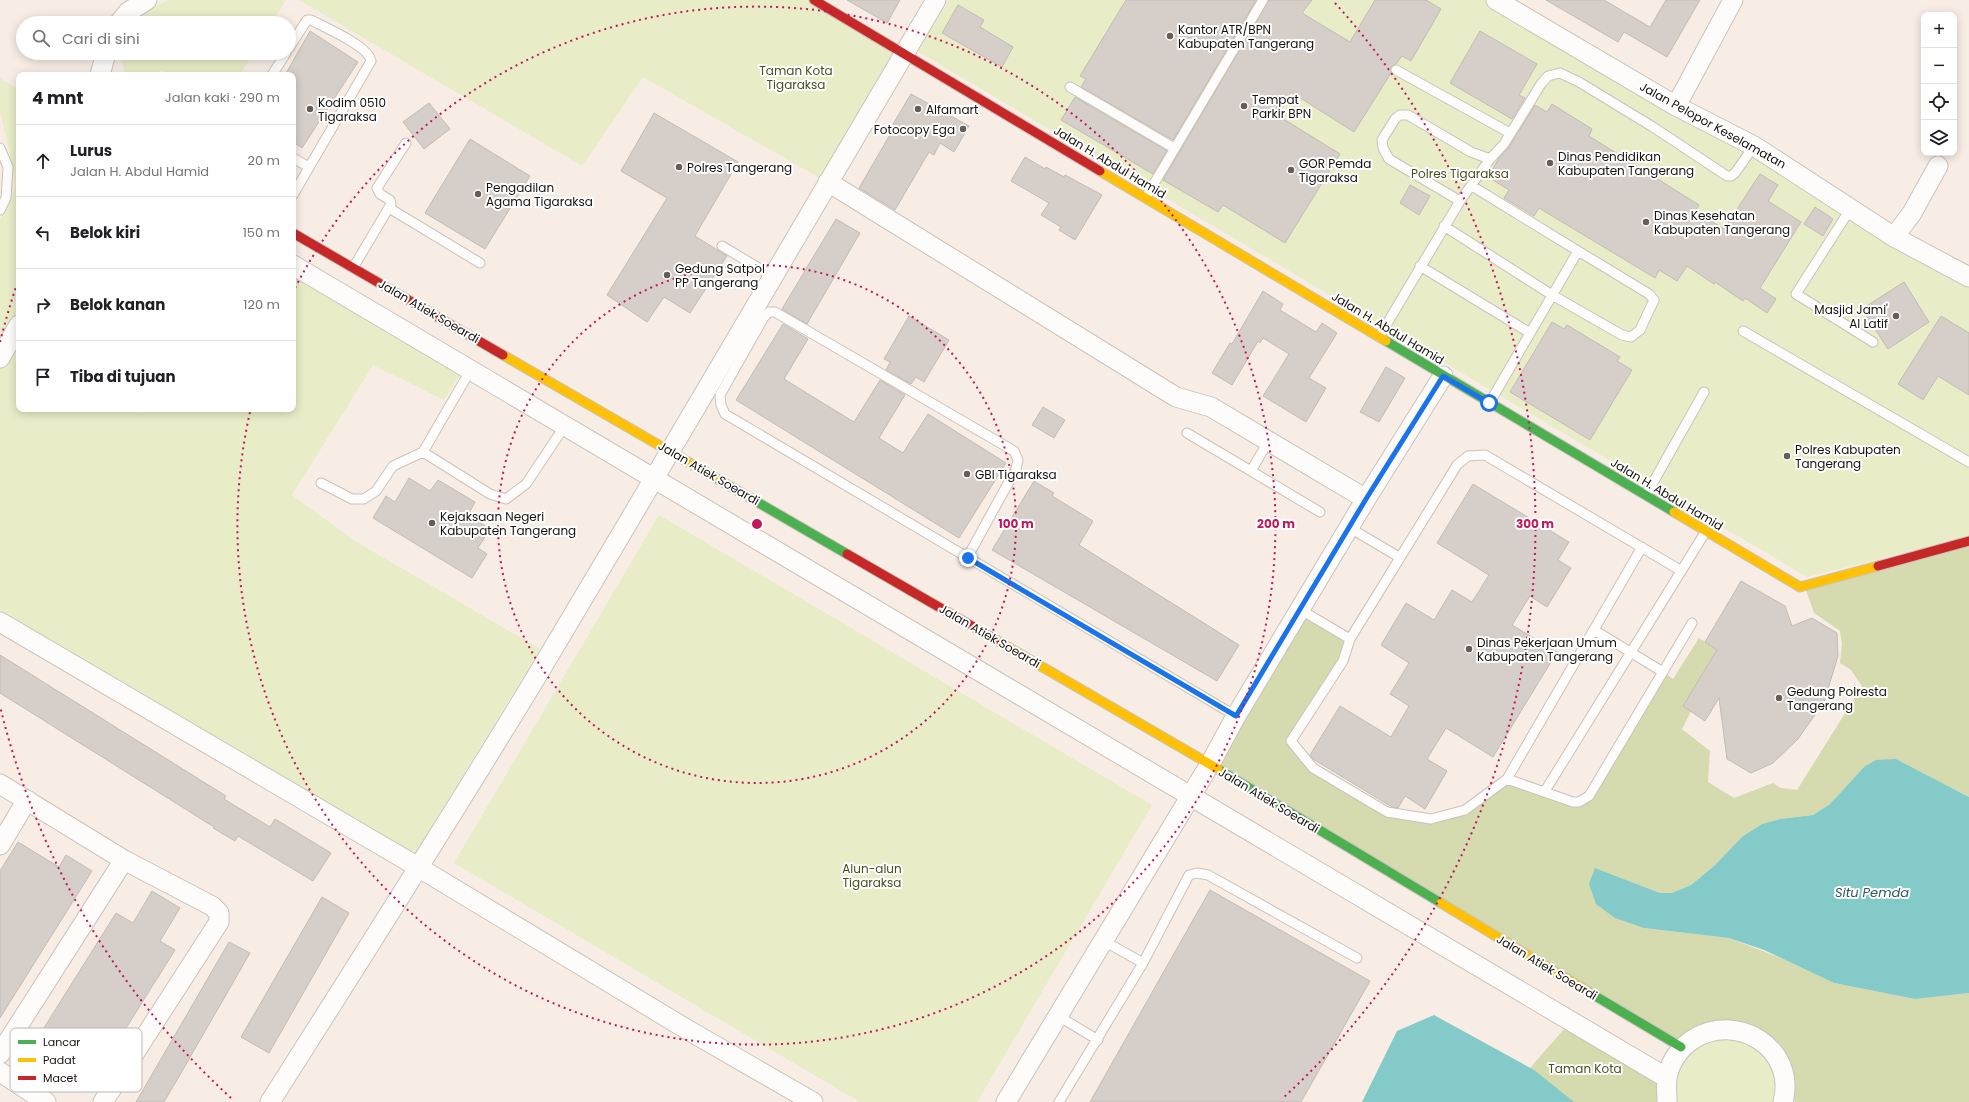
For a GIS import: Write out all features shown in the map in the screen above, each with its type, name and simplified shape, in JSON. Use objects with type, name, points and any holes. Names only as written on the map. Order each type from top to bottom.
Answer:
[{"type":"street","points":[[125,16],[128,12],[147,0]]},
{"type":"street","name":"Jalan H. Abdul Hamid","points":[[814,0],[1146,197],[1443,376],[1800,587],[1969,542]]},
{"type":"street","points":[[270,1102],[418,867],[656,478],[670,451],[772,276],[936,0]]},
{"type":"street","name":"Jalan Pelopor Keselamatan","points":[[1496,0],[1676,106],[1754,146],[1894,237],[1969,277]]},
{"type":"street","points":[[1676,106],[1733,0]]},
{"type":"street","points":[[101,72],[104,60]]},
{"type":"street","points":[[1894,237],[1912,213],[1938,166]]},
{"type":"street","points":[[828,182],[1176,397],[1211,407],[1366,499]]},
{"type":"street","name":"Jalan Atiek Soeardi","points":[[296,235],[1210,764],[1681,1048]]},
{"type":"street","points":[[296,267],[564,427],[656,478],[1667,1078]]},
{"type":"street","points":[[0,358],[16,330]]},
{"type":"street","points":[[1006,1102],[1191,796],[1236,716],[1301,610],[1366,499],[1443,376]]},
{"type":"street","points":[[0,622],[418,867],[688,1030],[813,1102]]},
{"type":"street","points":[[0,784],[124,860],[212,906],[219,913],[219,922],[142,1041]]},
{"type":"street","points":[[0,844],[27,800]]},
{"type":"street","points":[[17,1028],[124,860]]},
{"type":"street","points":[[1667,1102],[1667,1078],[1672,1062],[1681,1048],[1702,1034],[1722,1029],[1742,1031],[1761,1040],[1775,1055],[1784,1073],[1788,1099]]},
{"type":"street","points":[[0,1054],[10,1038]]},
{"type":"street","points":[[0,1072],[10,1079]]},
{"type":"street","points":[[31,1092],[46,1102]]},
{"type":"street","points":[[103,1102],[109,1092]]},
{"type":"lane","points":[[1146,197],[1263,0]]},
{"type":"lane","points":[[296,37],[307,20],[311,20],[340,35],[367,52],[370,57],[370,64],[296,190]]},
{"type":"lane","points":[[274,72],[282,60]]},
{"type":"lane","points":[[1396,70],[1510,134]]},
{"type":"lane","points":[[1379,337],[1460,201],[1490,159],[1504,144],[1548,76],[1560,73],[1579,82],[1654,127],[1727,176],[1735,173],[1754,146]]},
{"type":"lane","points":[[1070,87],[1174,148]]},
{"type":"lane","points":[[1460,201],[1389,159],[1383,148],[1382,140],[1395,119],[1400,114],[1408,116],[1471,152],[1490,159]]},
{"type":"lane","points":[[353,268],[389,208],[391,202],[380,194],[377,188],[406,143]]},
{"type":"lane","points":[[0,148],[8,167],[6,198],[0,210]]},
{"type":"lane","points":[[296,160],[309,167]]},
{"type":"lane","points":[[1444,226],[1552,295],[1622,335],[1631,337],[1640,330],[1654,300],[1649,294],[1472,186]]},
{"type":"lane","points":[[389,208],[480,263]]},
{"type":"lane","points":[[1851,208],[1796,294],[1873,342]]},
{"type":"lane","points":[[722,246],[772,276]]},
{"type":"lane","points":[[1489,403],[1578,251]]},
{"type":"lane","points":[[1420,266],[1530,333]]},
{"type":"lane","points":[[968,558],[1016,469],[1018,460],[1014,451],[775,312],[769,312],[764,317],[720,396],[721,405],[725,414],[968,558],[1236,716]]},
{"type":"lane","points":[[1743,331],[1969,462]]},
{"type":"lane","points":[[321,483],[352,499],[364,499],[376,491],[393,466],[423,452],[470,370]]},
{"type":"lane","points":[[1646,495],[1704,392]]},
{"type":"lane","points":[[423,452],[490,494],[506,499],[526,484],[564,427]]},
{"type":"lane","points":[[1187,433],[1320,512]]},
{"type":"lane","points":[[1251,471],[1268,442]]},
{"type":"lane","points":[[1642,547],[1507,779],[1465,810],[1431,819],[1387,812],[1313,768],[1291,741],[1343,661],[1350,639],[1399,557],[1457,465],[1468,456],[1486,455],[1642,547],[1680,570]]},
{"type":"lane","points":[[1350,528],[1399,557]]},
{"type":"lane","points":[[1545,791],[1680,570],[1706,531]]},
{"type":"lane","points":[[1301,610],[1350,639]]},
{"type":"lane","points":[[1507,779],[1573,802],[1579,802],[1589,796],[1692,623]]},
{"type":"lane","points":[[1594,630],[1663,672]]},
{"type":"lane","points":[[1059,1102],[1098,1040],[1143,963],[1189,876],[1196,873],[1208,875],[1357,958]]},
{"type":"lane","points":[[1104,941],[1143,963]]},
{"type":"lane","points":[[1058,1016],[1098,1040]]},
{"type":"green space","points":[[168,0],[286,0],[276,16],[137,16]]},
{"type":"green space","name":"Taman Kota Tigaraksa","points":[[299,0],[813,0],[900,52],[823,180],[643,77],[582,166]]},
{"type":"green space","name":"Polres Tigaraksa","points":[[949,0],[1502,0],[1969,277],[1969,537],[1807,577],[917,51]]},
{"type":"green space","points":[[122,60],[249,60],[242,72],[164,72],[161,70],[159,72],[124,72]]},
{"type":"green space","points":[[0,78],[16,88],[16,314],[0,342],[0,219],[12,198],[15,185],[11,159],[0,111]]},
{"type":"green space","points":[[296,269],[463,370],[444,400],[373,365],[292,495],[355,541],[540,649],[413,857],[0,619],[0,360],[16,333],[16,412],[296,412]]},
{"type":"green space","name":"Alun-alun Tigaraksa","points":[[659,515],[1152,805],[977,1102],[860,1102],[454,863]]},
{"type":"green space","points":[[1969,543],[1969,797],[1896,759],[1864,767],[1830,804],[1813,815],[1780,819],[1762,824],[1743,836],[1714,866],[1691,885],[1672,893],[1660,893],[1595,868],[1644,928],[1729,938],[1783,959],[1834,983],[1915,999],[1969,993],[1969,1102],[1796,1102],[1785,1094],[1783,1073],[1742,1031],[1681,1047],[1210,764],[1301,610],[1350,639],[1343,661],[1291,741],[1313,768],[1387,812],[1431,819],[1465,810],[1507,779],[1565,800],[1584,800],[1663,672],[1673,679],[1699,638],[1717,650],[1683,706],[1691,711],[1682,729],[1710,751],[1708,782],[1734,798],[1773,783],[1781,788],[1797,790],[1862,686],[1851,670],[1840,663],[1842,644],[1840,631],[1814,613],[1805,587]]},
{"type":"green space","name":"Taman Kota","points":[[1571,1021],[1667,1078],[1667,1102],[1573,1102],[1530,1068]]},
{"type":"green space","points":[[1722,1029],[1775,1055],[1783,1102],[1667,1102],[1672,1062]]},
{"type":"water","name":"Situ Pemda","points":[[1896,759],[1969,797],[1969,993],[1915,999],[1834,983],[1764,950],[1729,938],[1644,928],[1615,918],[1596,904],[1589,884],[1595,868],[1660,893],[1672,893],[1691,885],[1714,866],[1743,836],[1762,824],[1780,819],[1813,815],[1830,804],[1864,767],[1876,760]]},
{"type":"water","points":[[1434,1015],[1534,1070],[1574,1102],[1362,1102],[1397,1031]]},
{"type":"building","points":[[847,0],[900,0],[887,23]]},
{"type":"building","points":[[1126,0],[1256,0],[1173,140],[1081,87],[1086,79],[1080,76]]},
{"type":"building","points":[[1269,0],[1312,0],[1302,13],[1350,42],[1375,0],[1426,0],[1441,9],[1411,61],[1402,56],[1396,64],[1391,67],[1391,73],[1354,132],[1291,92],[1277,115],[1340,154],[1285,243],[1223,205],[1218,212],[1163,180]]},
{"type":"building","points":[[1546,0],[1604,0],[1650,27],[1666,0],[1700,0],[1667,57],[1624,32],[1618,42]]},
{"type":"building","points":[[958,5],[984,20],[980,27],[1013,47],[1002,67],[942,33]]},
{"type":"building","name":"Kodim 0510 Tigaraksa","points":[[310,31],[358,62],[302,148],[296,144],[296,72],[287,72],[294,60],[296,60],[296,56]]},
{"type":"building","points":[[1480,31],[1537,64],[1519,95],[1525,98],[1512,119],[1450,83]]},
{"type":"building","points":[[911,94],[969,126],[954,152],[940,143],[934,155],[929,152],[895,210],[859,188],[895,126],[893,124]]},
{"type":"building","points":[[1075,97],[1167,151],[1153,174],[1061,120]]},
{"type":"building","points":[[429,103],[450,129],[424,149],[403,122]]},
{"type":"building","points":[[1552,104],[1592,129],[1589,136],[1699,205],[1695,211],[1724,229],[1760,174],[1778,185],[1768,201],[1801,222],[1760,288],[1776,299],[1767,313],[1745,298],[1743,301],[1715,282],[1714,284],[1687,266],[1677,281],[1659,270],[1655,278],[1539,208],[1534,216],[1504,198],[1509,190],[1488,177],[1535,105],[1547,112]]},
{"type":"building","points":[[654,113],[738,162],[695,236],[727,256],[690,313],[664,297],[647,322],[607,295],[667,198],[621,171]]},
{"type":"building","name":"Pengadilan Agama Tigaraksa","points":[[470,139],[530,176],[485,249],[425,213]]},
{"type":"building","points":[[1025,157],[1045,169],[1046,167],[1064,177],[1065,175],[1102,195],[1075,240],[1059,230],[1061,227],[1041,215],[1049,203],[1011,181]]},
{"type":"building","points":[[1410,185],[1430,196],[1419,215],[1400,203]]},
{"type":"building","points":[[1815,207],[1833,219],[1823,236],[1804,224]]},
{"type":"building","points":[[836,219],[860,233],[807,324],[782,309]]},
{"type":"building","name":"Masjid Jami' Al Latif","points":[[1904,282],[1929,322],[1888,349],[1862,309]]},
{"type":"building","points":[[1263,291],[1283,304],[1280,310],[1316,332],[1322,323],[1337,333],[1309,378],[1326,388],[1306,422],[1263,396],[1289,354],[1263,338],[1260,343],[1258,341],[1232,385],[1212,373],[1230,343],[1232,344]]},
{"type":"building","points":[[909,316],[949,340],[924,382],[916,377],[911,384],[886,370],[890,362],[884,359]]},
{"type":"building","points":[[1941,316],[1969,333],[1969,395],[1938,376],[1923,400],[1898,384]]},
{"type":"building","points":[[1552,322],[1564,329],[1567,325],[1620,357],[1617,361],[1632,370],[1590,440],[1510,392]]},
{"type":"building","points":[[783,324],[808,339],[784,379],[854,422],[880,380],[905,395],[879,438],[903,453],[928,414],[1006,463],[959,538],[736,400]]},
{"type":"building","points":[[1386,367],[1405,378],[1379,422],[1360,412]]},
{"type":"building","points":[[1043,407],[1065,420],[1054,438],[1032,425]]},
{"type":"building","name":"Kejaksaan Negeri Kabupaten Tangerang","points":[[409,478],[430,491],[438,480],[475,502],[468,515],[490,529],[478,548],[487,554],[472,578],[373,518],[386,496],[395,502]]},
{"type":"building","points":[[1034,481],[1054,493],[1052,496],[1093,521],[1079,545],[1239,645],[1217,681],[992,550]]},
{"type":"building","name":"Dinas Pekerjaan Umum Kabupaten Tangerang","points":[[1473,484],[1569,542],[1558,560],[1571,568],[1547,607],[1530,596],[1512,625],[1557,652],[1493,757],[1446,728],[1427,759],[1447,771],[1425,809],[1405,796],[1398,808],[1392,807],[1313,759],[1310,755],[1340,706],[1391,737],[1409,706],[1390,694],[1409,663],[1381,645],[1406,603],[1434,620],[1452,590],[1472,602],[1489,575],[1437,543]]},
{"type":"building","name":"Gedung Polresta Tangerang","points":[[1741,581],[1785,606],[1792,626],[1812,618],[1837,633],[1838,656],[1824,702],[1798,739],[1773,763],[1751,773],[1727,759],[1719,698],[1705,721],[1683,706],[1717,650],[1705,642]]},
{"type":"building","points":[[0,655],[226,796],[224,799],[270,827],[275,819],[331,853],[313,881],[238,836],[235,841],[213,828],[214,827],[0,693]]},
{"type":"building","points":[[18,842],[59,867],[66,855],[92,871],[0,1018],[0,871]]},
{"type":"building","points":[[1210,890],[1370,981],[1301,1102],[1090,1102]]},
{"type":"building","points":[[152,891],[180,908],[160,941],[175,950],[126,1028],[44,1028],[116,913],[133,923]]},
{"type":"building","points":[[322,897],[349,913],[269,1053],[241,1037]]},
{"type":"building","points":[[229,942],[250,953],[164,1102],[136,1102]]},
{"type":"traffic: fast","points":[[1386,341],[1674,512]]},
{"type":"traffic: fast","points":[[714,477],[847,554]]},
{"type":"traffic: fast","points":[[1218,769],[1441,903]]},
{"type":"traffic: fast","points":[[1587,991],[1681,1047]]},
{"type":"traffic: slow","points":[[1100,171],[1386,341]]},
{"type":"traffic: slow","points":[[503,355],[714,477]]},
{"type":"traffic: slow","points":[[1674,512],[1800,587],[1878,566]]},
{"type":"traffic: slow","points":[[996,640],[1218,769]]},
{"type":"traffic: slow","points":[[1441,903],[1587,991]]},
{"type":"traffic: jam","points":[[814,0],[1100,171]]},
{"type":"traffic: jam","points":[[296,235],[503,355]]},
{"type":"traffic: jam","points":[[1878,566],[1969,541]]},
{"type":"traffic: jam","points":[[847,554],[996,640]]},
{"type":"place","name":"Kantor ATR/BPN Kabupaten Tangerang","points":[[1170,36]]},
{"type":"place","name":"Tempat Parkir BPN","points":[[1244,106]]},
{"type":"place","name":"Kodim 0510 Tigaraksa","points":[[310,109]]},
{"type":"place","name":"Alfamart","points":[[918,109]]},
{"type":"place","name":"Fotocopy Ega","points":[[963,129]]},
{"type":"place","name":"Dinas Pendidikan Kabupaten Tangerang","points":[[1550,163]]},
{"type":"place","name":"Polres Tangerang","points":[[679,167]]},
{"type":"place","name":"GOR Pemda Tigaraksa","points":[[1291,170]]},
{"type":"place","name":"Pengadilan Agama Tigaraksa","points":[[478,194]]},
{"type":"place","name":"Dinas Kesehatan Kabupaten Tangerang","points":[[1646,222]]},
{"type":"place","name":"Gedung Satpol PP Tangerang","points":[[667,275]]},
{"type":"place","name":"Masjid Jami' Al Latif","points":[[1896,316]]},
{"type":"place","name":"Polres Kabupaten Tangerang","points":[[1787,456]]},
{"type":"place","name":"GBI Tigaraksa","points":[[967,474]]},
{"type":"place","name":"Kejaksaan Negeri Kabupaten Tangerang","points":[[432,523]]},
{"type":"place","name":"Dinas Pekerjaan Umum Kabupaten Tangerang","points":[[1469,649]]},
{"type":"place","name":"Gedung Polresta Tangerang","points":[[1779,698]]},
{"type":"route","points":[[968,558],[1236,716],[1301,610],[1366,499],[1443,376],[1489,403]]}]
